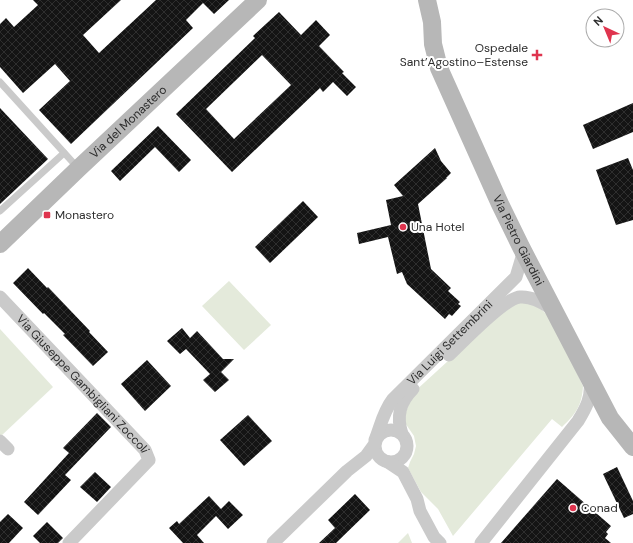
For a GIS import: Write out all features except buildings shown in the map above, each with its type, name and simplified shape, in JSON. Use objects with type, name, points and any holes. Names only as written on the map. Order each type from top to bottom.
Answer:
[{"type":"main road","name":"Via del Monastero","points":[[0,244],[258,0]]},
{"type":"main road","name":"Via Pietro Giardini","points":[[427,0],[432,22],[433,44],[439,68],[497,197],[521,247],[610,418],[633,446]]},
{"type":"main road","name":"Via Pietro Giardini","points":[[432,22],[441,0]]},
{"type":"street","name":"Via Luigi Settembrini","points":[[273,543],[347,472],[366,456],[375,442],[385,409],[393,399],[516,277],[522,257],[521,247]]},
{"type":"street","name":"Via Giuseppe Gambigliani Zoccoli","points":[[0,297],[145,450],[149,460],[69,543]]},
{"type":"street","name":"Via Luigi Settembrini","points":[[402,434],[398,423],[400,406],[409,393],[503,305],[515,298],[526,297],[537,300],[554,310]]},
{"type":"street","points":[[481,543],[578,421],[588,402],[591,389],[589,378]]},
{"type":"street","points":[[402,472],[407,442],[398,431],[387,430],[382,432],[375,442],[377,454],[386,462],[402,472],[417,499],[420,511],[434,537],[440,543]]},
{"type":"street","points":[[386,462],[397,461],[404,456]]},
{"type":"street","name":"Via Luigi Settembrini","points":[[358,464],[369,461],[386,462]]},
{"type":"street","points":[[417,499],[426,507],[441,534],[443,543]]},
{"type":"lane","points":[[0,82],[79,168]]},
{"type":"lane","points":[[0,211],[64,153]]},
{"type":"green space","points":[[229,281],[271,325],[244,350],[202,306]]},
{"type":"green space","points":[[518,302],[536,306],[550,318],[583,386],[580,404],[575,413],[562,427],[552,419],[453,536],[438,509],[421,492],[408,468],[416,446],[414,436],[403,420],[413,393],[507,307]]},
{"type":"green space","points":[[0,329],[53,387],[1,436],[0,435]]},
{"type":"green space","points":[[408,533],[412,543],[398,543]]},
{"type":"place","name":"Ospedale Sant’Agostino–Estense","points":[[537,55]]},
{"type":"place","name":"Monastero","points":[[47,215]]},
{"type":"place","name":"Una Hotel","points":[[403,227]]},
{"type":"place","name":"Conad","points":[[573,508]]}]
